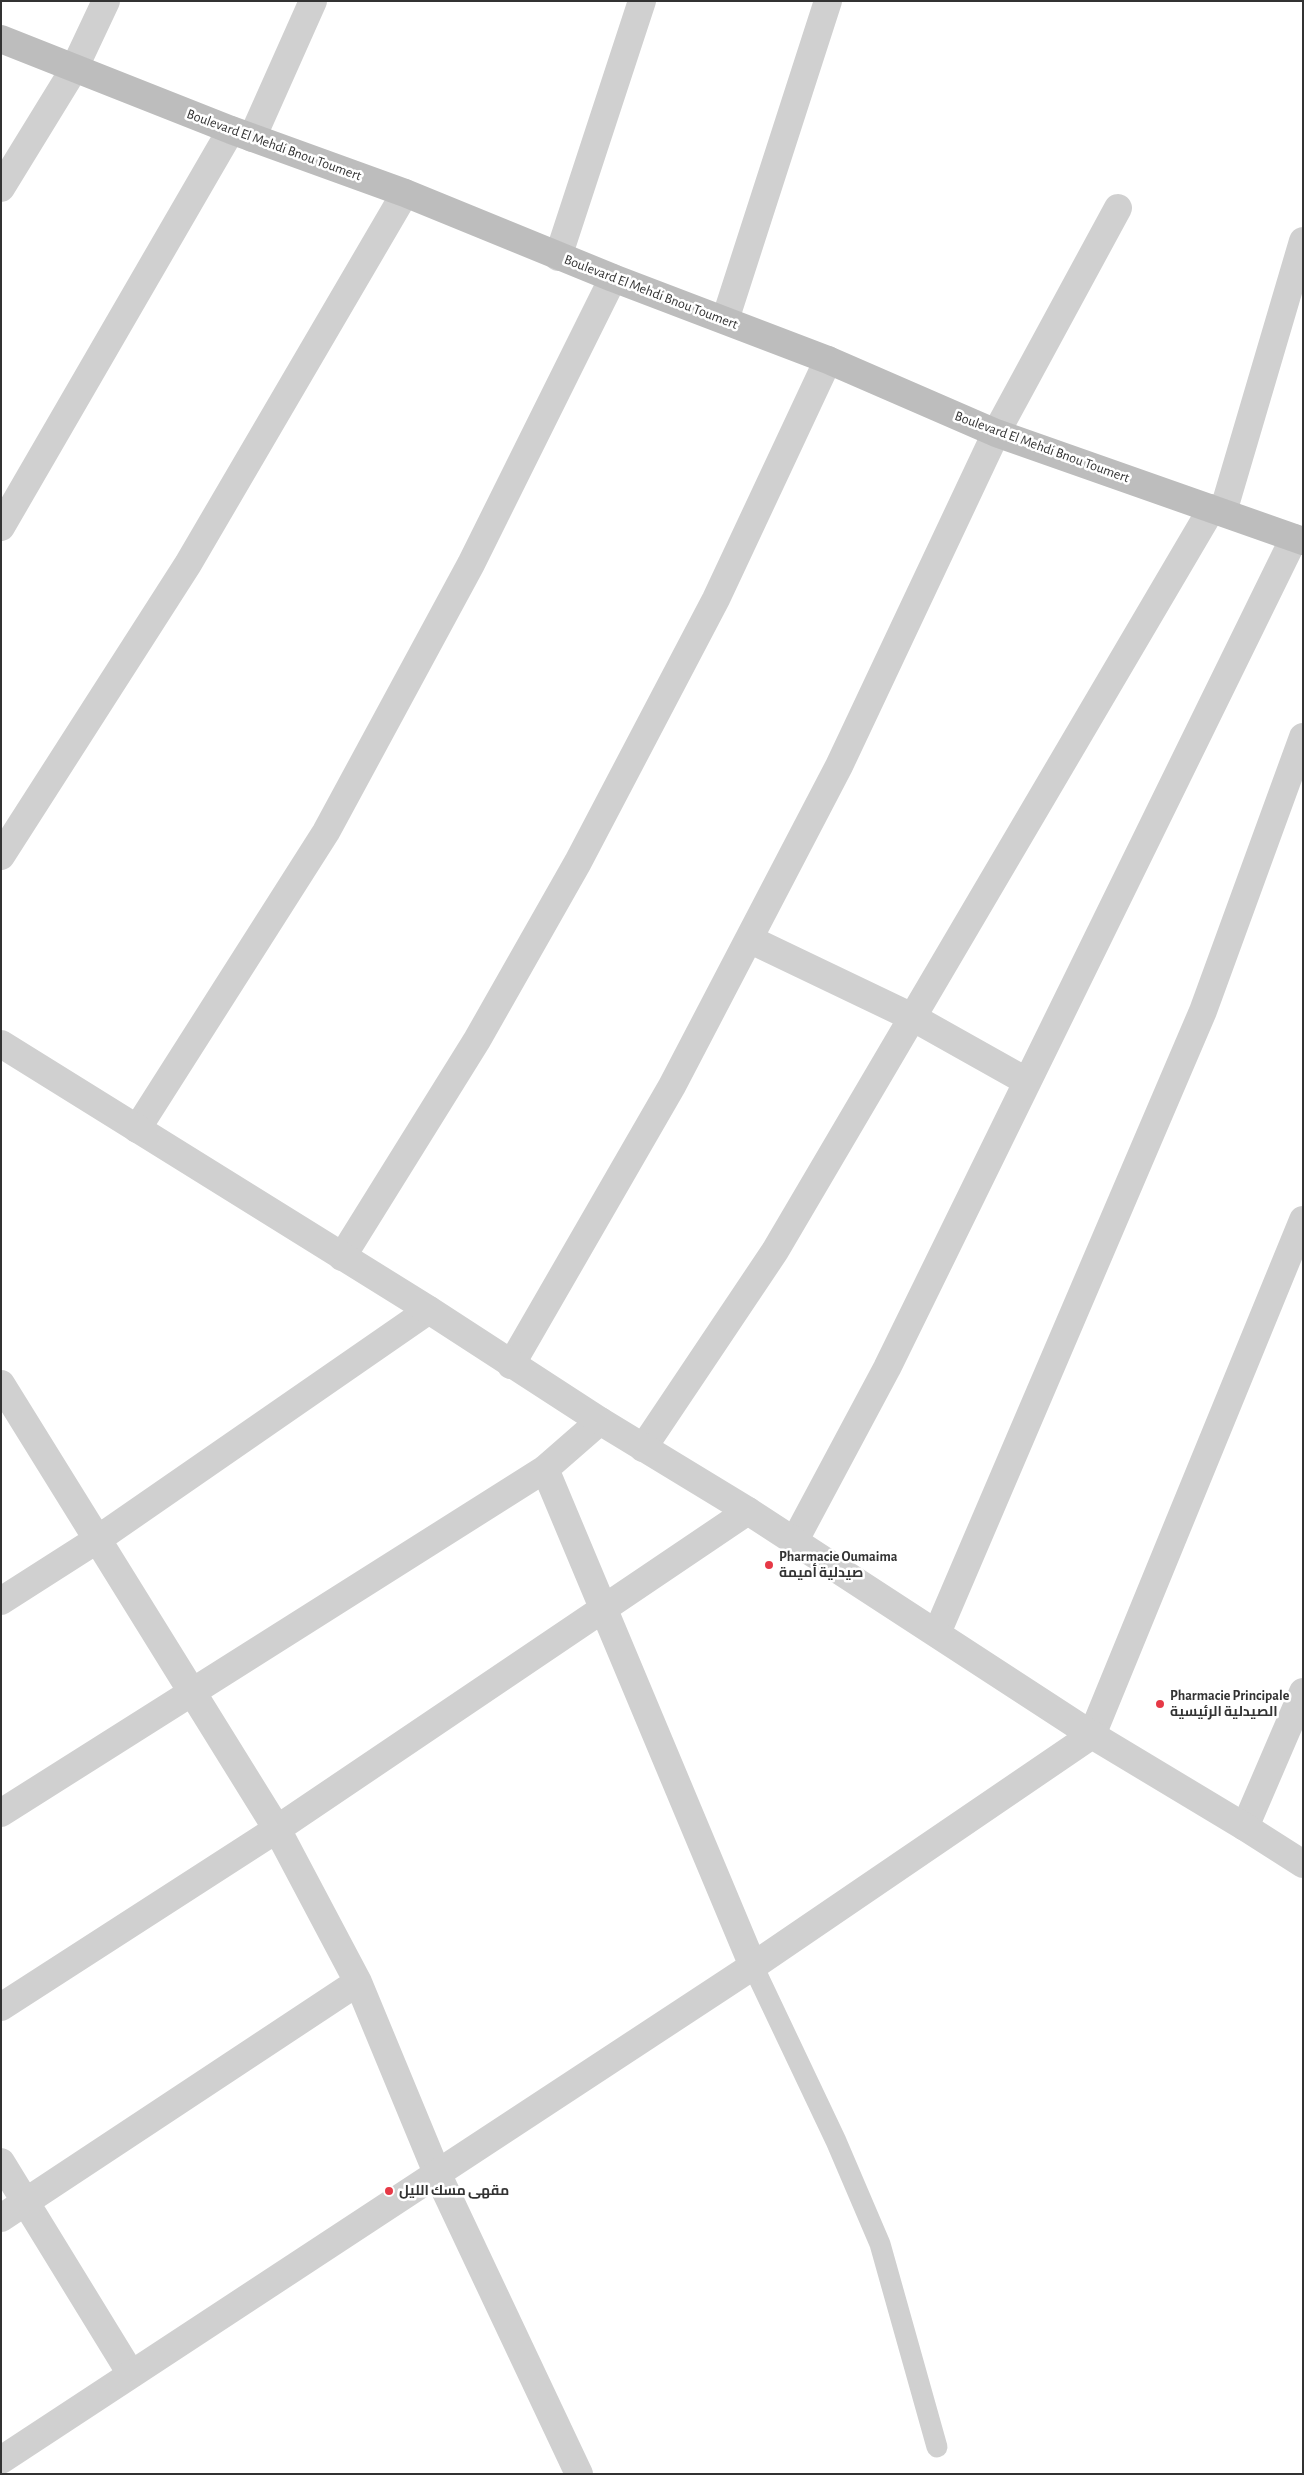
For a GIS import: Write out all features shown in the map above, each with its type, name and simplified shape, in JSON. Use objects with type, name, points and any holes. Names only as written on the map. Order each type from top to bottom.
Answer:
[{"type":"main road","name":"Boulevard El Mehdi Bnou Toumert","points":[[1,39],[242,134],[405,194],[613,278],[828,360],[996,433],[1298,540]]},
{"type":"street","points":[[1,188],[74,68],[106,1]]},
{"type":"street","points":[[1,527],[242,134],[313,1]]},
{"type":"street","points":[[558,256],[642,1]]},
{"type":"street","points":[[724,320],[828,1]]},
{"type":"street","points":[[1,856],[188,564],[405,194]]},
{"type":"street","points":[[511,1365],[672,1086],[839,766],[996,433],[1118,208]]},
{"type":"street","points":[[643,1448],[776,1251],[912,1017],[1217,510],[1303,241]]},
{"type":"street","points":[[137,1129],[326,832],[471,564],[613,278]]},
{"type":"street","points":[[342,1257],[477,1040],[578,862],[716,599],[828,360]]},
{"type":"street","points":[[794,1542],[887,1368],[1026,1081],[1298,540]]},
{"type":"street","points":[[937,1633],[1203,1011],[1303,736]]},
{"type":"street","points":[[748,939],[912,1017],[1026,1081]]},
{"type":"street","points":[[1,1044],[429,1310],[511,1365],[643,1448],[748,1511],[1092,1735],[1303,1864]]},
{"type":"street","points":[[1,2460],[753,1966],[1092,1735],[1303,1220]]},
{"type":"street","points":[[1,1601],[98,1539],[429,1310]]},
{"type":"street","points":[[1,1384],[277,1829],[358,1982],[437,2174],[579,2474]]},
{"type":"street","points":[[1,1813],[192,1690],[545,1468],[600,1421]]},
{"type":"street","points":[[545,1468],[753,1966]]},
{"type":"street","points":[[1,2007],[277,1829],[748,1511]]},
{"type":"street","points":[[1245,1827],[1303,1692]]},
{"type":"street","points":[[1,2218],[358,1982]]},
{"type":"street","points":[[1,2162],[27,2201],[131,2374]]},
{"type":"lane","points":[[753,1966],[836,2141],[880,2244],[937,2448]]},
{"type":"place","name":"Pharmacie Oumaima صيدلية أميمة","points":[[769,1565]]},
{"type":"place","name":"Pharmacie Principale الصيدلية الرئيسية","points":[[1160,1704]]},
{"type":"place","name":"مقهى مسك الليل","points":[[389,2191]]}]
